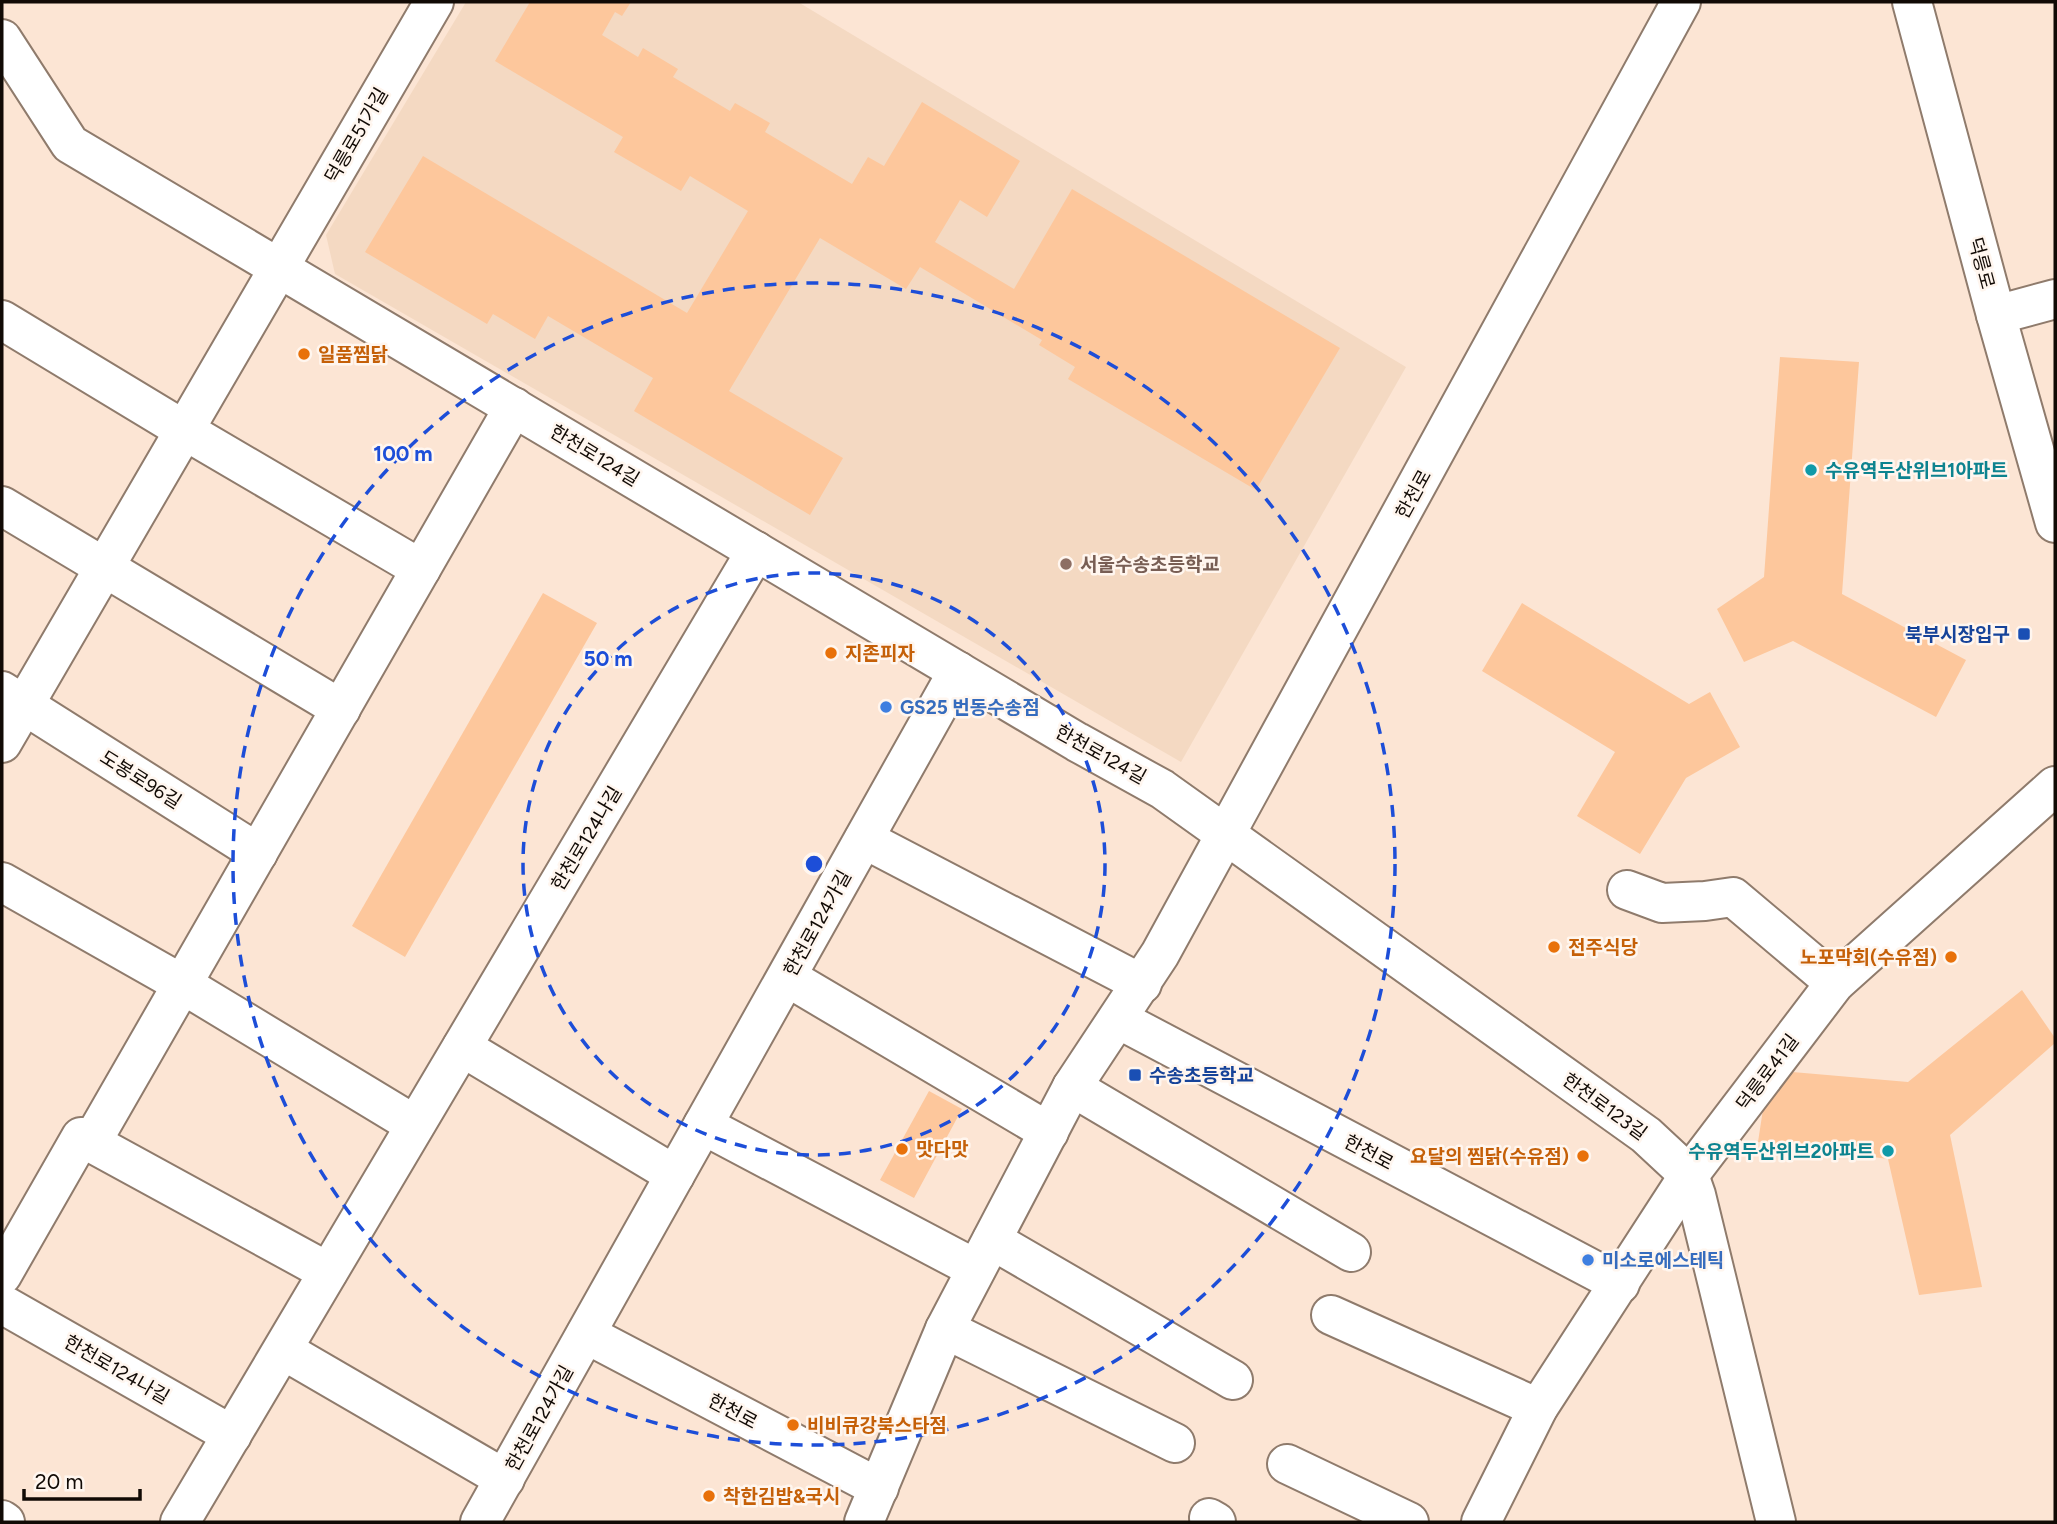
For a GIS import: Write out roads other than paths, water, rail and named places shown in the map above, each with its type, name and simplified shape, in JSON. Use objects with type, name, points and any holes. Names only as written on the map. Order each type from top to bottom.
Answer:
[{"type":"street","name":"덕릉로51가길","points":[[279,267],[434,2]]},
{"type":"street","name":"한천로","points":[[864,1522],[945,1329],[1072,1087],[1142,984],[1681,2]]},
{"type":"street","name":"덕릉로","points":[[1912,2],[2055,523]]},
{"type":"street","name":"한천로124길","points":[[2,38],[70,144],[958,671],[1162,789],[1225,834]]},
{"type":"street","points":[[2,743],[13,698],[105,567],[279,267]]},
{"type":"street","points":[[1996,315],[2055,299]]},
{"type":"street","points":[[2,320],[421,569]]},
{"type":"street","points":[[92,1143],[514,407]]},
{"type":"street","points":[[2,506],[341,709]]},
{"type":"street","name":"한천로124나길","points":[[180,1522],[756,551]]},
{"type":"street","name":"한천로124가길","points":[[480,1522],[958,671]]},
{"type":"street","name":"도봉로96길","points":[[13,698],[258,853]]},
{"type":"street","name":"덕릉로41길","points":[[1481,1522],[1538,1408],[1689,1175],[1835,983],[2055,786]]},
{"type":"street","name":"한천로123길","points":[[1225,834],[1646,1135],[1689,1175],[1776,1522]]},
{"type":"street","points":[[864,839],[1142,984]]},
{"type":"street","points":[[2,882],[182,984],[415,1125]]},
{"type":"street","points":[[1627,890],[1662,903],[1734,897],[1835,983]]},
{"type":"street","points":[[787,977],[1049,1132]]},
{"type":"street","name":"한천로","points":[[1118,1019],[1620,1284]]},
{"type":"street","points":[[462,1047],[676,1175]]},
{"type":"street","points":[[1072,1087],[1351,1252]]},
{"type":"street","points":[[703,1125],[984,1255],[1233,1380]]},
{"type":"street","points":[[2,1275],[81,1137],[328,1272]]},
{"type":"street","name":"한천로124나길","points":[[2,1304],[232,1434]]},
{"type":"street","points":[[1331,1315],[1538,1408]]},
{"type":"street","points":[[945,1329],[1175,1443]]},
{"type":"street","name":"한천로","points":[[586,1334],[879,1488]]},
{"type":"street","name":"한천로124가길","points":[[283,1350],[505,1479]]},
{"type":"street","points":[[1287,1464],[1409,1522]]},
{"type":"place","name":"일품찜닭","points":[[304,354]]},
{"type":"place","name":"수유역두산위브1아파트","points":[[1811,470]]},
{"type":"place","name":"서울수송초등학교","points":[[1066,564]]},
{"type":"place","name":"북부시장입구","points":[[2024,634]]},
{"type":"place","name":"지존피자","points":[[831,653]]},
{"type":"place","name":"GS25 번동수송점","points":[[886,707]]},
{"type":"place","name":"전주식당","points":[[1554,947]]},
{"type":"place","name":"노포막회(수유점)","points":[[1951,957]]},
{"type":"place","name":"수송초등학교","points":[[1135,1075]]},
{"type":"place","name":"맛다맛","points":[[902,1149]]},
{"type":"place","name":"수유역두산위브2아파트","points":[[1888,1151]]},
{"type":"place","name":"요달의 찜닭(수유점)","points":[[1583,1156]]},
{"type":"place","name":"미소로에스테틱","points":[[1588,1260]]},
{"type":"place","name":"비비큐강북스타점","points":[[793,1425]]},
{"type":"place","name":"착한김밥&국시","points":[[709,1496]]}]
